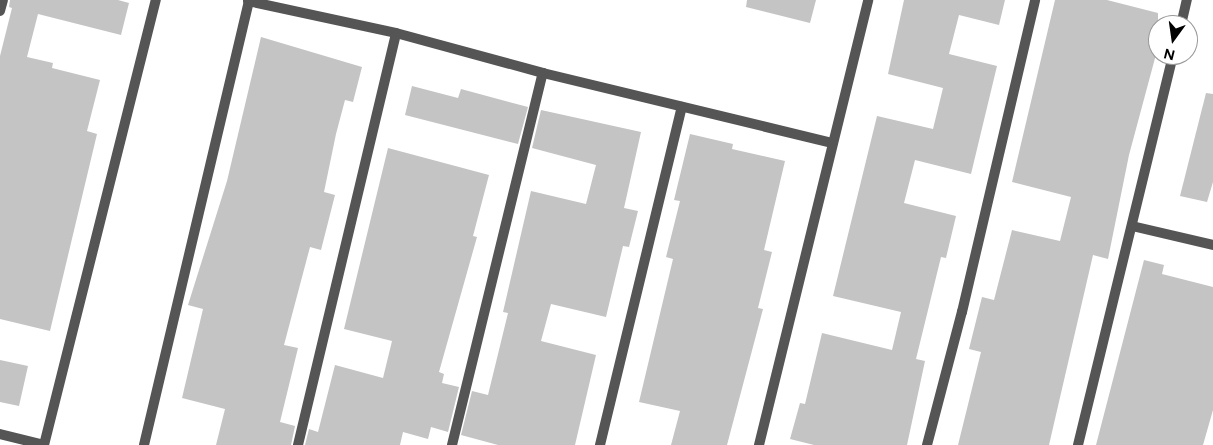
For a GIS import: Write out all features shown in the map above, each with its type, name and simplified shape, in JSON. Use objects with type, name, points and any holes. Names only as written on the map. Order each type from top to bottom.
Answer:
[{"type":"street","points":[[0,11],[3,0]]},
{"type":"street","points":[[0,434],[44,445],[156,0]]},
{"type":"street","points":[[760,445],[868,0]]},
{"type":"street","points":[[927,445],[962,312],[1035,0]]},
{"type":"street","points":[[1183,15],[1187,0]]},
{"type":"street","points":[[144,445],[248,1],[396,33],[543,73],[833,144]]},
{"type":"street","points":[[298,445],[396,33]]},
{"type":"street","points":[[1078,445],[1172,65]]},
{"type":"street","points":[[452,445],[543,73]]},
{"type":"street","points":[[600,445],[682,107]]},
{"type":"street","points":[[1132,226],[1213,245]]},
{"type":"building","points":[[10,0],[118,0],[129,3],[121,35],[38,14],[27,57],[53,63],[52,68],[100,80],[87,131],[97,134],[50,331],[0,319],[0,56],[12,8],[9,7]]},
{"type":"building","points":[[747,0],[816,0],[810,23],[746,7]]},
{"type":"building","points":[[904,0],[1005,0],[999,25],[959,15],[949,54],[997,66],[971,174],[915,160],[904,203],[956,216],[946,258],[941,257],[916,359],[925,361],[907,445],[814,445],[790,439],[800,403],[805,404],[822,333],[892,350],[901,312],[833,296],[877,116],[933,129],[943,88],[888,74]]},
{"type":"building","points":[[1055,0],[1107,0],[1158,13],[1158,15],[1148,15],[1148,65],[1153,65],[1129,155],[1108,259],[1093,255],[1049,445],[958,445],[981,352],[969,349],[982,297],[994,300],[1012,230],[1060,241],[1071,197],[1012,182]]},
{"type":"building","points":[[261,37],[362,67],[353,102],[345,100],[336,134],[324,192],[335,195],[321,250],[310,247],[284,345],[298,348],[280,422],[295,426],[291,445],[216,445],[225,409],[182,398],[203,309],[188,305],[227,181]]},
{"type":"building","points":[[412,86],[458,98],[461,89],[528,107],[518,144],[405,115]]},
{"type":"building","points":[[1206,93],[1213,94],[1213,182],[1207,202],[1180,196]]},
{"type":"building","points":[[541,110],[641,132],[624,208],[638,211],[629,247],[623,246],[606,317],[551,304],[541,341],[596,355],[575,445],[498,445],[461,435],[472,391],[488,395],[508,313],[503,312],[531,191],[586,204],[596,165],[532,148]]},
{"type":"building","points":[[690,134],[733,144],[732,149],[785,161],[764,250],[772,252],[758,308],[763,309],[727,445],[671,445],[680,411],[639,402],[673,259],[666,257],[680,201],[674,200]]},
{"type":"building","points":[[388,148],[489,175],[473,236],[477,237],[439,372],[444,374],[442,383],[459,387],[448,432],[431,427],[428,439],[403,432],[400,445],[305,445],[309,429],[318,432],[335,365],[383,378],[392,341],[344,329]]},
{"type":"building","points":[[1144,260],[1164,265],[1162,274],[1213,287],[1213,410],[1203,445],[1096,445]]},
{"type":"building","points":[[0,360],[28,366],[19,406],[0,402]]}]
